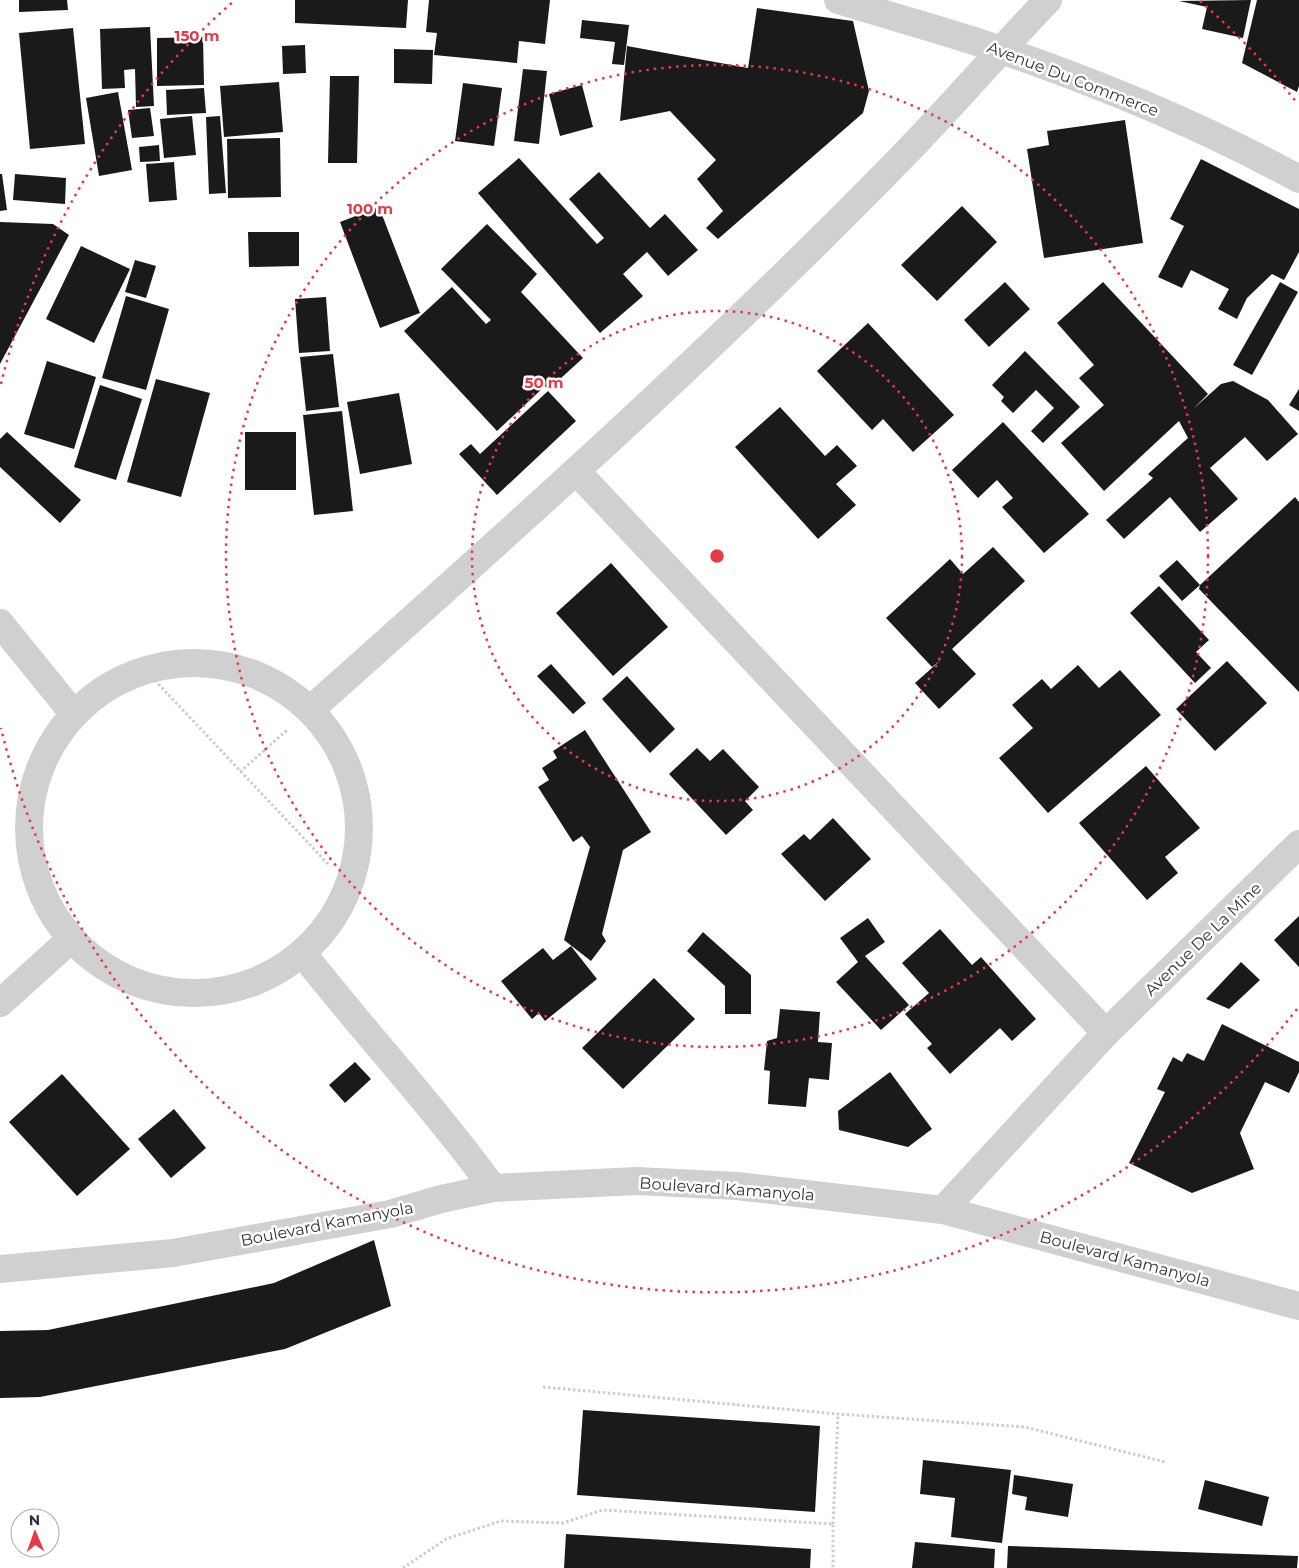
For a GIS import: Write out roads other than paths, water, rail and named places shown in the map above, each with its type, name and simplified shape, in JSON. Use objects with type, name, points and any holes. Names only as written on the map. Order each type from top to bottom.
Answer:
[{"type":"street","name":"Avenue Du Commerce","points":[[838,0],[1000,50],[1127,97],[1205,132],[1299,179]]},
{"type":"street","points":[[310,710],[576,471],[755,301],[901,158],[1048,0]]},
{"type":"street","points":[[576,471],[1106,1033]]},
{"type":"street","points":[[0,623],[73,714]]},
{"type":"street","points":[[217,664],[267,680],[310,710],[343,754],[359,806],[358,860],[338,911],[303,954],[260,981],[210,993],[158,991],[110,972],[70,940],[38,888],[27,826],[39,766],[73,714],[115,682],[123,679],[164,665],[217,664]]},
{"type":"street","name":"Avenue De La Mine","points":[[943,1210],[1106,1033],[1299,844]]},
{"type":"street","points":[[0,1003],[70,940]]},
{"type":"street","points":[[303,954],[350,1014],[451,1131],[493,1188]]},
{"type":"street","name":"Boulevard Kamanyola","points":[[0,1268],[173,1253],[390,1214],[441,1199],[493,1188],[637,1181],[710,1184],[943,1210],[1299,1306]]}]
